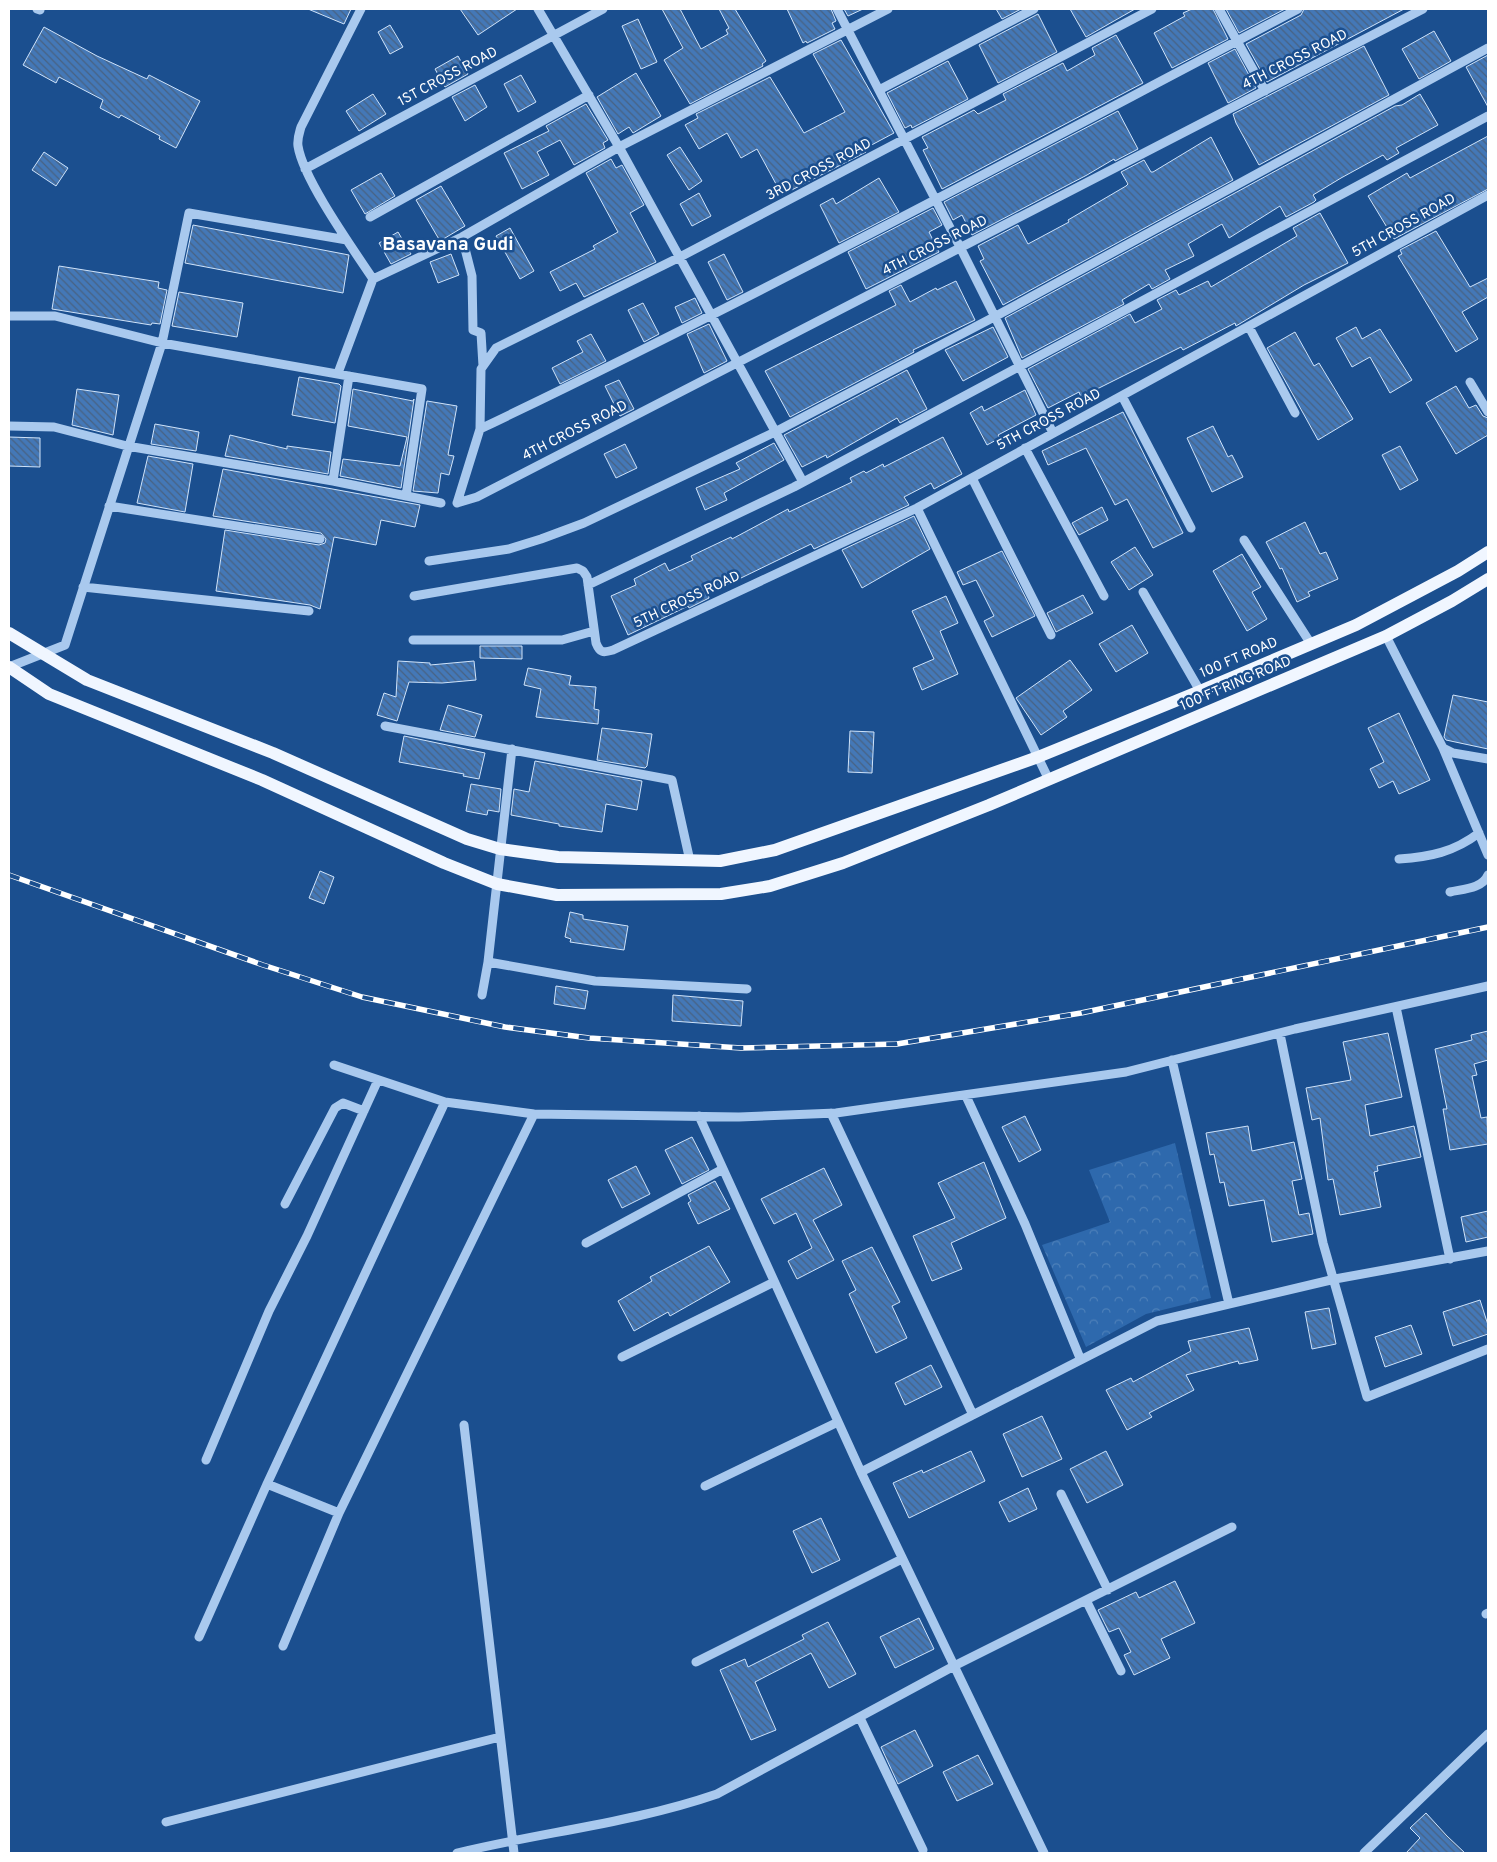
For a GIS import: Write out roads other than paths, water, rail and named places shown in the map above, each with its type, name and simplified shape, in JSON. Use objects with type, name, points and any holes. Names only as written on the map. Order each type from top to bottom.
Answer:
[{"type":"main road","name":"100 FT ROAD","points":[[9,633],[87,680],[273,753],[467,839],[500,849],[558,857],[720,861],[776,850],[1038,757],[1364,621],[1458,571],[1488,552]]},
{"type":"main road","name":"100 FT RING ROAD","points":[[9,667],[49,694],[262,780],[444,863],[497,884],[557,894],[721,894],[770,886],[843,863],[989,805],[1386,636],[1452,601],[1488,579]]},
{"type":"street","points":[[361,9],[301,127],[298,147],[305,169],[347,240],[373,279]]},
{"type":"street","points":[[538,9],[556,35],[590,95],[803,482]]},
{"type":"street","name":"1ST CROSS ROAD","points":[[305,169],[604,9]]},
{"type":"street","points":[[837,9],[962,249],[1054,433]]},
{"type":"street","points":[[338,373],[373,279],[462,237],[619,147],[888,9]]},
{"type":"street","points":[[879,90],[1034,9]]},
{"type":"street","name":"3RD CROSS ROAD","points":[[483,366],[496,348],[680,257],[1152,9]]},
{"type":"street","points":[[1219,9],[1265,91]]},
{"type":"street","points":[[462,237],[472,276],[473,330],[481,333],[483,366],[480,429],[650,348],[711,314],[936,200],[1298,9]]},
{"type":"street","name":"4TH CROSS ROAD","points":[[480,429],[458,503],[477,497],[962,249],[1423,9]]},
{"type":"street","points":[[429,561],[509,549],[541,539],[584,522],[775,432],[996,316],[1488,48]]},
{"type":"street","points":[[370,217],[590,95]]},
{"type":"street","points":[[588,585],[803,482],[1488,116]]},
{"type":"street","name":"5TH CROSS ROAD","points":[[594,631],[599,651],[603,653],[613,650],[918,508],[1488,195]]},
{"type":"street","points":[[9,667],[65,645],[127,446],[162,343],[189,213],[347,240]]},
{"type":"street","points":[[9,316],[55,316],[162,343],[422,389],[406,496]]},
{"type":"street","points":[[1249,327],[1295,412]]},
{"type":"street","points":[[333,481],[349,376]]},
{"type":"street","points":[[1470,382],[1488,412]]},
{"type":"street","points":[[1122,396],[1191,528]]},
{"type":"street","points":[[9,426],[54,427],[127,446],[333,481],[441,503]]},
{"type":"street","points":[[1025,448],[1104,596]]},
{"type":"street","points":[[972,478],[1051,635]]},
{"type":"street","points":[[109,506],[320,539]]},
{"type":"street","points":[[918,508],[1049,780]]},
{"type":"street","points":[[1244,540],[1311,644]]},
{"type":"street","points":[[413,640],[562,640],[594,631],[588,585],[584,571],[577,568],[414,596]]},
{"type":"street","points":[[83,586],[309,611]]},
{"type":"street","points":[[1143,592],[1200,691]]},
{"type":"street","points":[[1386,636],[1443,748],[1488,855]]},
{"type":"street","points":[[385,726],[672,780],[690,861]]},
{"type":"street","points":[[1443,748],[1453,753],[1488,759]]},
{"type":"street","points":[[482,995],[488,962],[512,750]]},
{"type":"street","points":[[1399,859],[1424,858],[1446,852],[1463,844],[1479,833]]},
{"type":"street","points":[[1450,892],[1474,888],[1486,880],[1488,875]]},
{"type":"street","points":[[488,962],[595,981],[747,988]]},
{"type":"street","points":[[334,1065],[445,1102],[534,1114],[699,1116],[831,1113],[966,1096],[1126,1072],[1488,986]]},
{"type":"street","points":[[1396,1007],[1450,1259]]},
{"type":"street","points":[[1280,1034],[1323,1243],[1335,1279],[1367,1397],[1488,1349]]},
{"type":"street","points":[[1172,1060],[1229,1304]]},
{"type":"street","points":[[206,1460],[269,1311],[307,1236],[378,1080]]},
{"type":"street","points":[[966,1096],[1025,1224],[1080,1358]]},
{"type":"street","points":[[199,1637],[267,1484],[445,1102]]},
{"type":"street","points":[[286,1204],[335,1108],[343,1103],[364,1111]]},
{"type":"street","points":[[831,1113],[973,1415]]},
{"type":"street","points":[[283,1646],[339,1513],[534,1114]]},
{"type":"street","points":[[699,1116],[861,1472],[1044,1853]]},
{"type":"street","points":[[586,1243],[723,1169]]},
{"type":"street","points":[[861,1472],[1080,1358],[1157,1321],[1335,1279],[1488,1251]]},
{"type":"street","points":[[622,1357],[774,1282]]},
{"type":"street","points":[[705,1486],[838,1422]]},
{"type":"street","points":[[464,1425],[514,1853]]},
{"type":"street","points":[[267,1484],[339,1513]]},
{"type":"street","points":[[1061,1494],[1108,1590]]},
{"type":"street","points":[[457,1853],[512,1839],[598,1824],[689,1804],[717,1794],[954,1666],[1232,1528]]},
{"type":"street","points":[[696,1662],[902,1559]]},
{"type":"street","points":[[1086,1600],[1121,1671]]},
{"type":"street","points":[[860,1718],[923,1850]]},
{"type":"street","points":[[1364,1853],[1488,1734]]},
{"type":"street","points":[[166,1822],[500,1737]]},
{"type":"railway","points":[[9,875],[263,965],[362,997],[505,1027],[589,1038],[741,1048],[897,1044],[1081,1013],[1488,927]]},
{"type":"district","name":"Basavana Gudi","points":[[448,245]]}]
